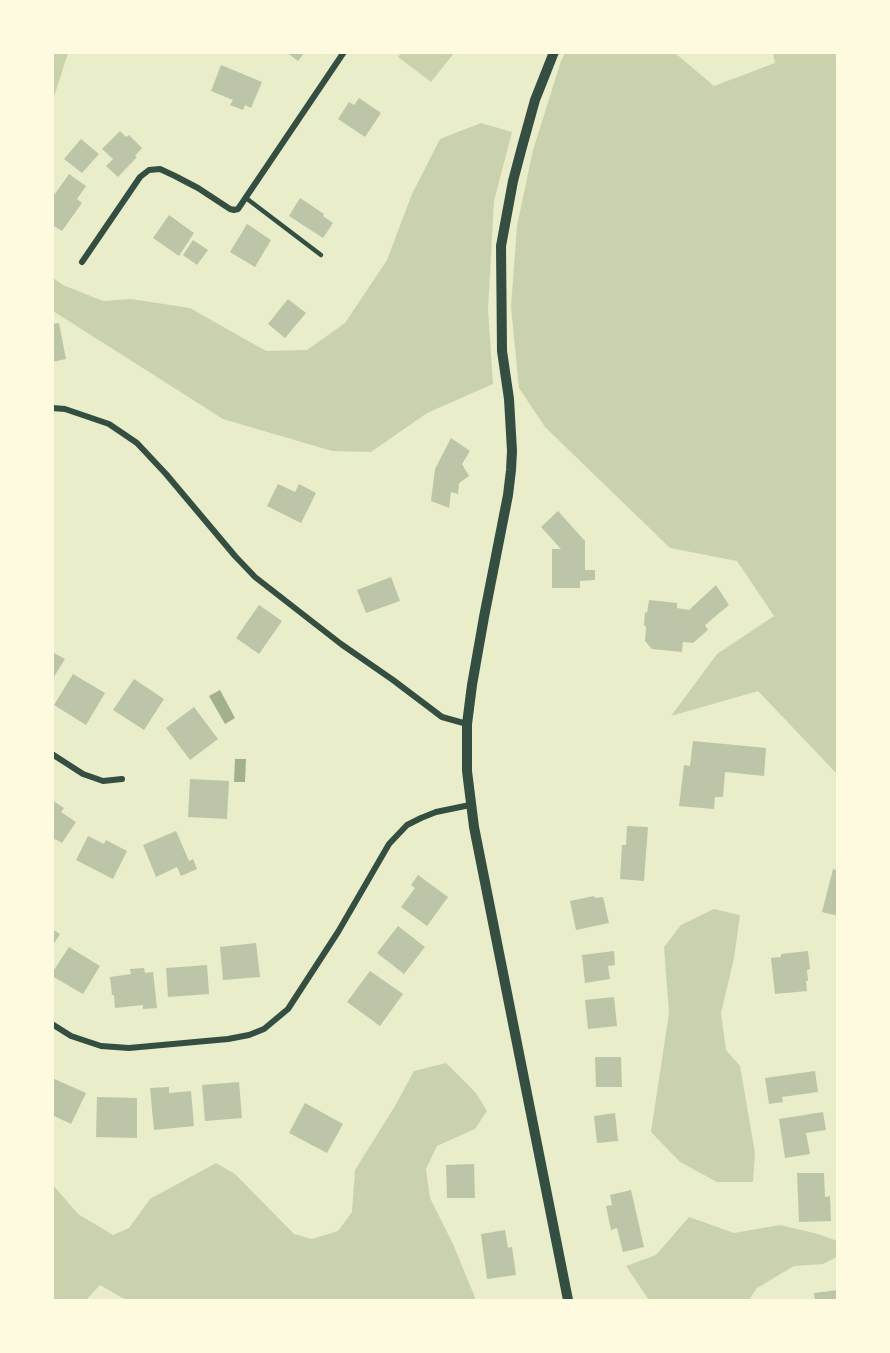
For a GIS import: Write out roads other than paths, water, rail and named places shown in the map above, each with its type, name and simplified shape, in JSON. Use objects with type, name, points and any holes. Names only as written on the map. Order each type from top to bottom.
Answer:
[{"type":"street","points":[[82,262],[140,177],[149,170],[160,169],[234,210],[238,209],[344,52]]},
{"type":"street","points":[[554,52],[535,99],[513,181],[501,246],[502,351],[509,399],[511,470],[466,724],[470,805],[568,1300]]},
{"type":"street","points":[[52,408],[65,409],[109,424],[137,443],[255,577],[341,644],[442,717],[466,724]]},
{"type":"street","points":[[52,754],[83,774],[103,781],[122,779]]},
{"type":"street","points":[[52,1024],[71,1036],[101,1046],[129,1048],[228,1039],[264,1029],[288,1009],[338,932],[389,844],[407,825],[421,818],[436,812],[470,805]]},
{"type":"lane","points":[[246,198],[321,255]]}]
